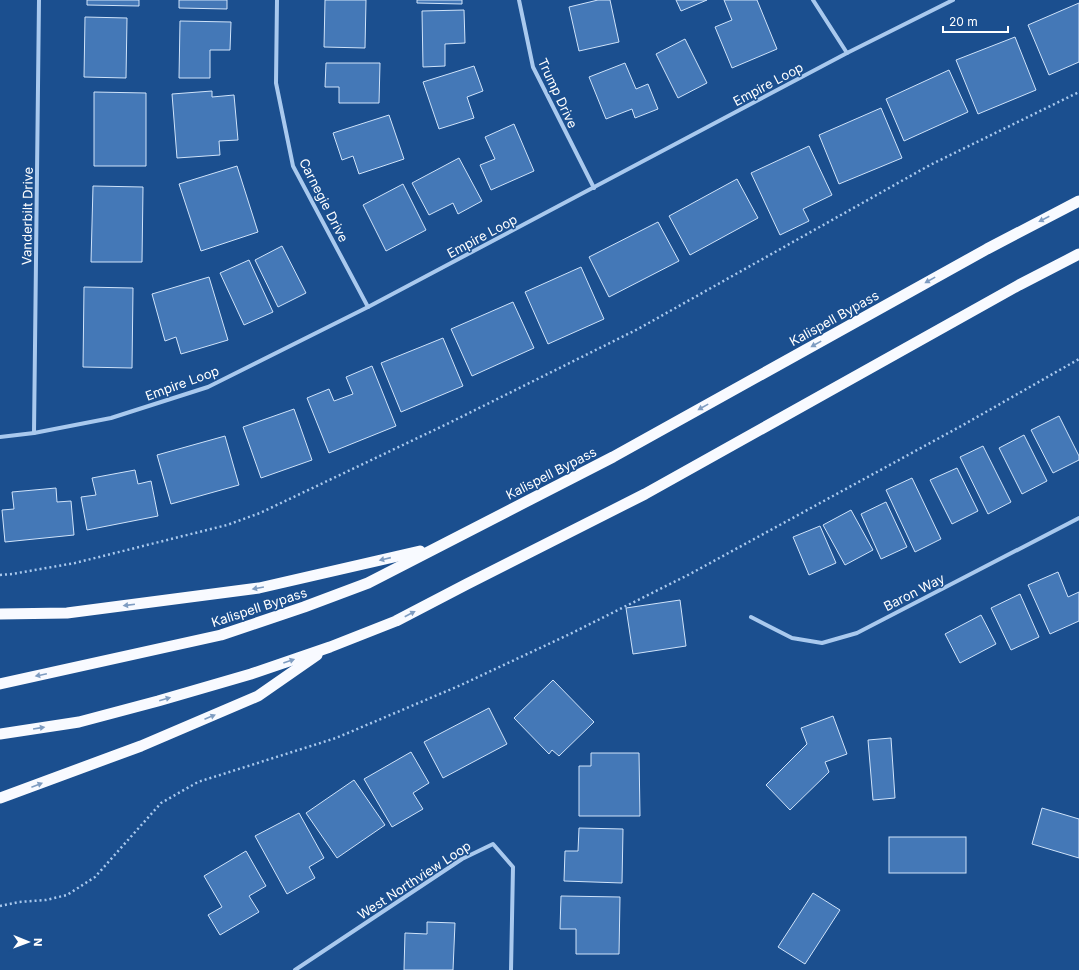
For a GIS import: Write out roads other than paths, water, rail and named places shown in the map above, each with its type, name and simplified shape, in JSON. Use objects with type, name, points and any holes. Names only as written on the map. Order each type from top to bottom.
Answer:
[{"type":"highway","name":"Kalispell Bypass","points":[[0,684],[221,635],[304,608],[368,583],[613,457],[987,249],[1079,201]]},
{"type":"highway","points":[[0,734],[79,722],[252,674],[330,647],[396,621],[645,494],[1012,289],[1079,254]]},
{"type":"highway","points":[[0,614],[67,613],[260,588],[437,547]]},
{"type":"highway","points":[[0,798],[141,746],[258,696],[330,647]]},
{"type":"street","name":"Vanderbilt Drive","points":[[34,433],[39,0]]},
{"type":"street","name":"Carnegie Drive","points":[[277,0],[276,83],[293,166],[368,307]]},
{"type":"street","name":"Trump Drive","points":[[519,0],[533,67],[594,188]]},
{"type":"street","points":[[813,0],[847,53]]},
{"type":"street","name":"Empire Loop","points":[[0,437],[34,433],[111,418],[208,387],[368,307],[847,53],[953,0]]},
{"type":"street","name":"Baron Way","points":[[751,618],[792,638],[822,642],[857,633],[1079,518]]},
{"type":"street","name":"West Northview Loop","points":[[295,970],[462,859],[493,844],[513,867],[511,970]]}]
